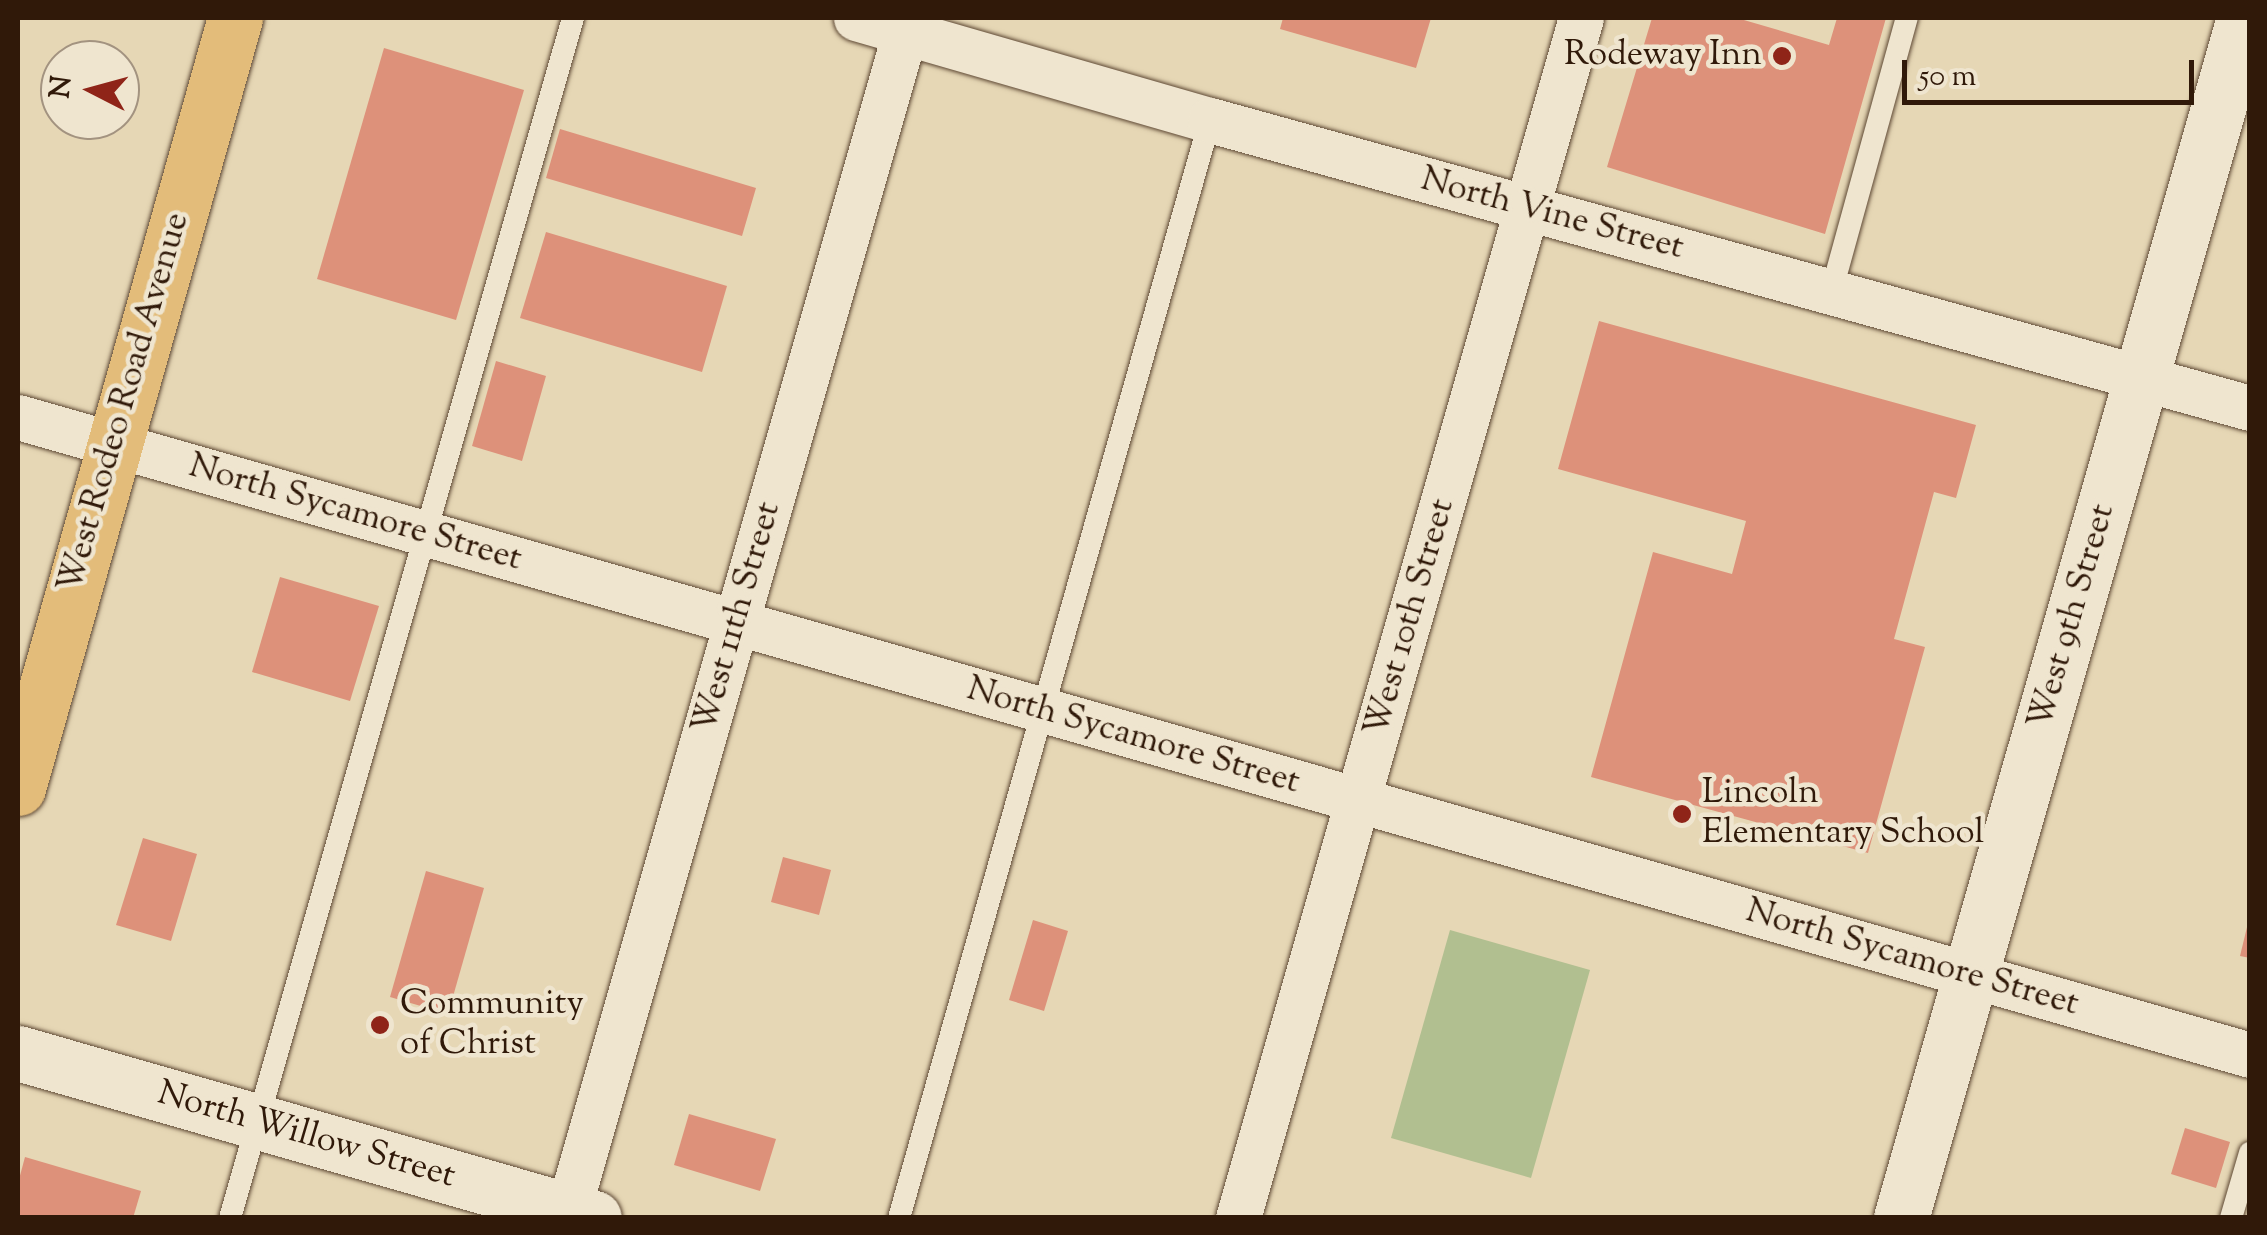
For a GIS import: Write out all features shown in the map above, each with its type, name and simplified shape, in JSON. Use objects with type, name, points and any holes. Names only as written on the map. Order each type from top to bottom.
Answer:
[{"type":"main road","name":"West Rodeo Road Avenue","points":[[18,788],[234,18]]},
{"type":"street","name":"North Vine Street","points":[[856,18],[907,25],[1210,120],[2250,408]]},
{"type":"street","name":"West 10th Street","points":[[1238,1218],[1581,18]]},
{"type":"street","name":"West 9th Street","points":[[1902,1218],[2244,18]]},
{"type":"street","name":"West 11th Street","points":[[576,1215],[736,624],[907,25]]},
{"type":"street","name":"North Sycamore Street","points":[[18,417],[2250,1055]]},
{"type":"street","name":"North Willow Street","points":[[18,1053],[576,1215]]},
{"type":"lane","points":[[230,1218],[573,18]]},
{"type":"lane","points":[[1831,292],[1907,18]]},
{"type":"lane","points":[[899,1218],[1210,120]]},
{"type":"lane","points":[[2231,1218],[2250,1153]]},
{"type":"green space","points":[[1450,930],[1590,970],[1531,1178],[1391,1138]]},
{"type":"building","points":[[1283,18],[1431,18],[1416,68],[1280,29]]},
{"type":"building","points":[[1652,18],[1737,18],[1829,45],[1837,18],[1886,18],[1825,234],[1607,167]]},
{"type":"building","points":[[384,48],[524,90],[456,320],[317,279]]},
{"type":"building","points":[[560,129],[756,188],[742,236],[546,178]]},
{"type":"building","points":[[546,232],[727,286],[702,372],[520,318]]},
{"type":"building","points":[[1599,321],[1976,425],[1956,498],[1934,492],[1894,639],[1925,647],[1868,853],[1591,777],[1653,552],[1732,574],[1746,521],[1558,469]]},
{"type":"building","points":[[496,361],[546,376],[522,461],[472,446]]},
{"type":"building","points":[[280,577],[379,606],[350,701],[252,672]]},
{"type":"building","points":[[143,838],[197,854],[171,941],[116,925]]},
{"type":"building","points":[[783,857],[831,870],[819,915],[771,902]]},
{"type":"building","points":[[426,871],[484,888],[448,1014],[390,997]]},
{"type":"building","points":[[1033,920],[1068,931],[1044,1011],[1009,1000]]},
{"type":"building","points":[[2250,923],[2250,958],[2240,956]]},
{"type":"building","points":[[689,1114],[776,1139],[760,1191],[674,1165]]},
{"type":"building","points":[[2185,1128],[2230,1142],[2216,1188],[2171,1174]]},
{"type":"building","points":[[25,1157],[141,1191],[133,1218],[18,1218],[18,1183]]},
{"type":"place","name":"Rodeway Inn","points":[[1782,56]]},
{"type":"place","name":"Lincoln Elementary School","points":[[1682,814]]},
{"type":"place","name":"Community of Christ","points":[[380,1025]]}]
